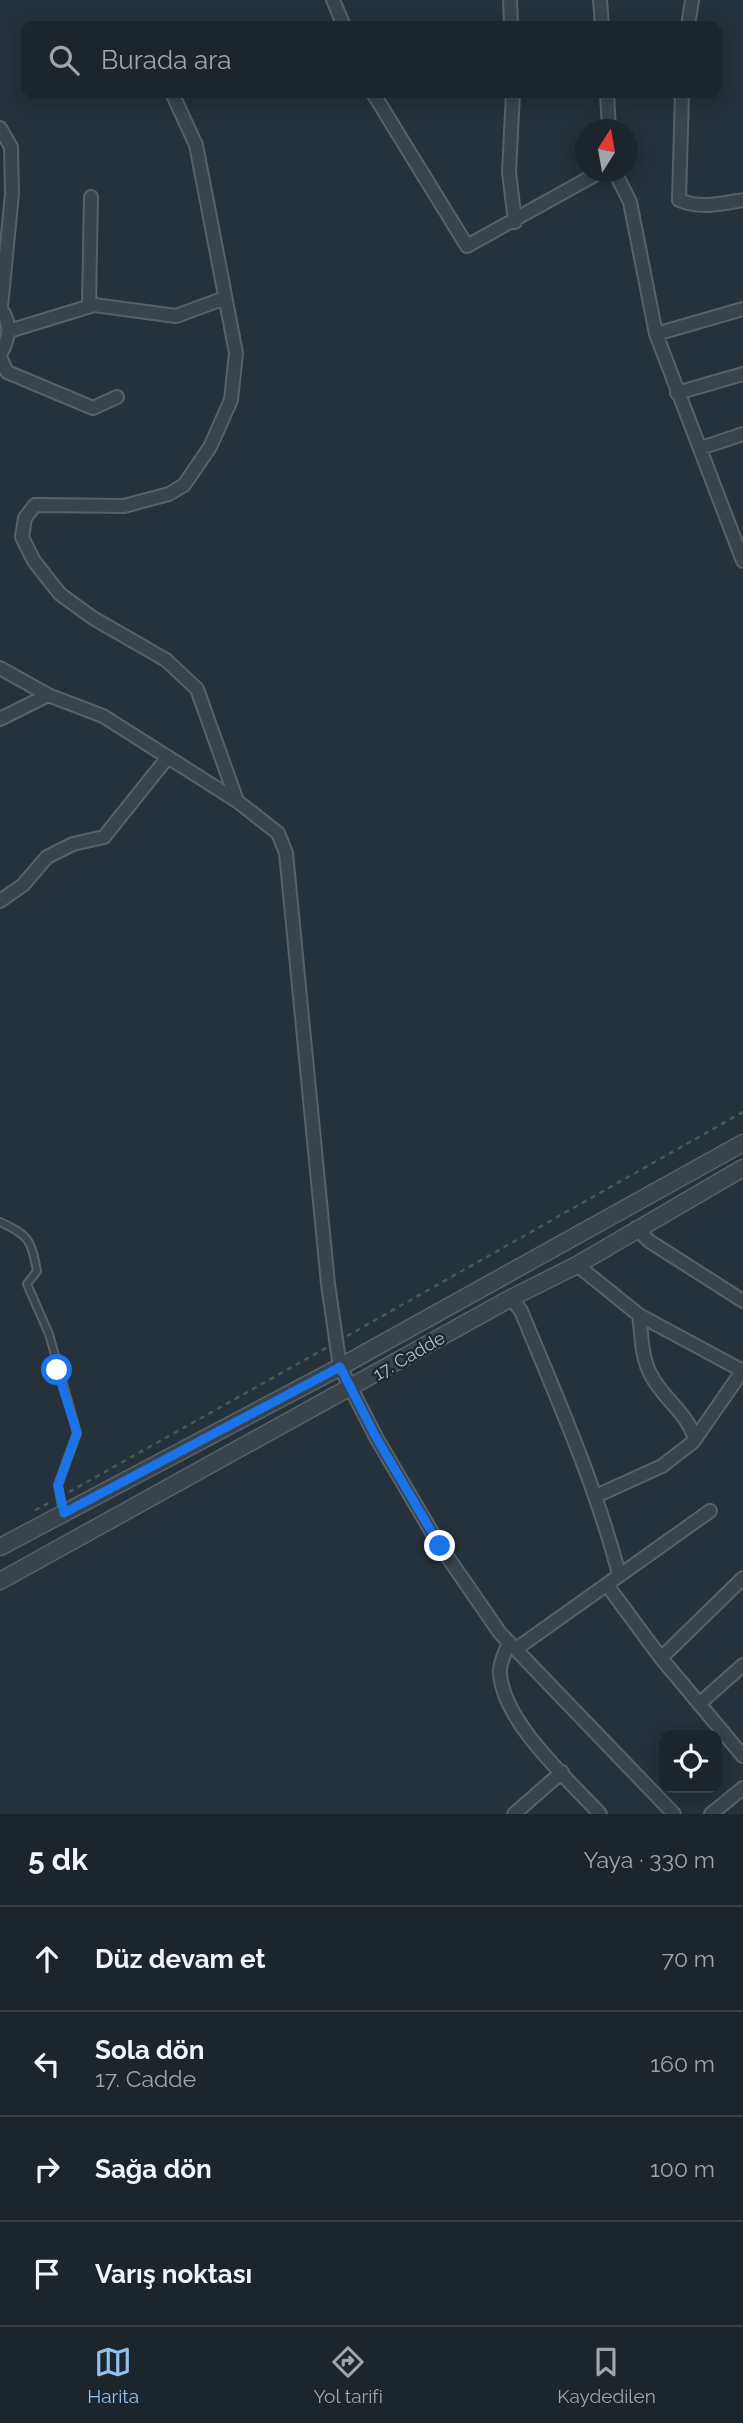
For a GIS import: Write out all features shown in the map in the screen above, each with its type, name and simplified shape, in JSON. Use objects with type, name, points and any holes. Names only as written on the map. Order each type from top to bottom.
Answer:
[{"type":"street","points":[[333,0],[342,21]]},
{"type":"street","points":[[510,0],[511,21]]},
{"type":"street","points":[[600,0],[602,21]]},
{"type":"street","points":[[689,21],[692,0]]},
{"type":"street","points":[[174,98],[196,145],[226,298],[236,353],[231,400],[209,447],[184,485],[169,494],[124,506],[35,505],[25,518],[22,537],[34,561],[60,594],[93,618],[166,660],[197,689],[237,801]]},
{"type":"street","points":[[376,98],[467,246],[515,222],[583,182]]},
{"type":"street","points":[[513,98],[509,172],[515,222]]},
{"type":"street","points":[[607,98],[608,119]]},
{"type":"street","points":[[682,98],[679,200],[690,205],[713,205],[743,200]]},
{"type":"street","points":[[0,128],[11,147],[12,194],[0,307],[10,336],[0,356],[7,372],[93,408],[117,397]]},
{"type":"street","points":[[620,182],[630,202],[656,334],[677,393],[738,529],[743,561]]},
{"type":"street","points":[[89,306],[91,197]]},
{"type":"street","points":[[9,331],[94,304],[176,316],[226,298]]},
{"type":"street","points":[[656,334],[743,310]]},
{"type":"street","points":[[677,393],[743,374]]},
{"type":"street","points":[[701,448],[743,434]]},
{"type":"street","points":[[0,668],[48,695],[103,716],[237,801],[278,833],[286,853],[325,1257],[340,1367],[440,1546],[512,1645],[674,1814]]},
{"type":"street","points":[[0,719],[48,695]]},
{"type":"street","points":[[0,901],[23,885],[47,857],[73,844],[104,837],[168,757]]},
{"type":"street","name":"17. Cadde","points":[[0,1547],[62,1504],[340,1367],[743,1143]]},
{"type":"street","name":"17. Cadde","points":[[0,1581],[351,1390],[512,1298],[577,1265],[636,1228],[743,1168]]},
{"type":"street","points":[[636,1228],[649,1241],[743,1301]]},
{"type":"street","points":[[577,1265],[639,1315],[743,1371],[695,1439],[662,1466],[596,1496]]},
{"type":"street","points":[[512,1298],[521,1311],[596,1496],[619,1574]]},
{"type":"street","points":[[639,1315],[644,1359],[652,1378],[690,1422],[695,1439]]},
{"type":"street","points":[[597,1813],[531,1738],[503,1693],[499,1670],[512,1645],[607,1585],[710,1511]]},
{"type":"street","points":[[661,1658],[743,1578]]},
{"type":"street","points":[[607,1585],[661,1658],[743,1756]]},
{"type":"street","points":[[699,1704],[743,1665]]},
{"type":"street","points":[[514,1814],[562,1772]]},
{"type":"street","points":[[711,1814],[743,1788]]},
{"type":"lane","points":[[0,1222],[23,1232],[33,1246],[37,1271],[27,1284],[49,1334],[77,1433],[58,1485],[62,1504]]},
{"type":"path","points":[[24,1517],[62,1504],[336,1343],[743,1112]]},
{"type":"route","points":[[57,1370],[77,1433],[58,1485],[64,1513],[340,1367],[377,1439],[440,1546]]}]
